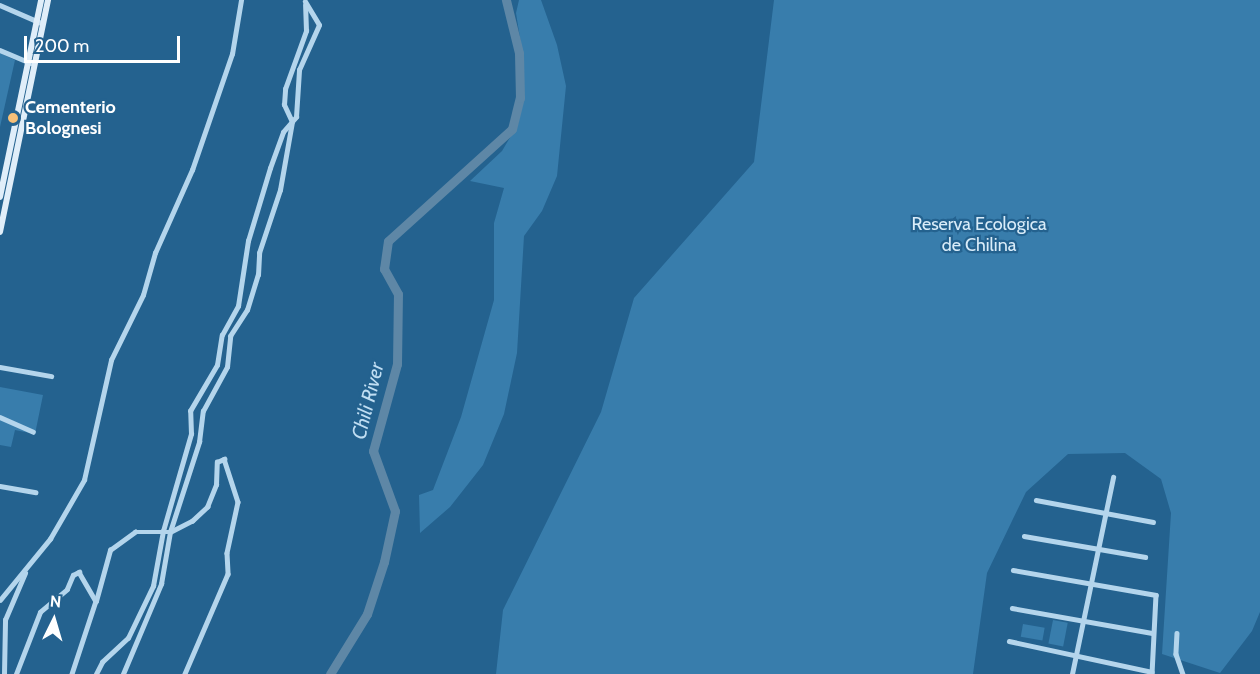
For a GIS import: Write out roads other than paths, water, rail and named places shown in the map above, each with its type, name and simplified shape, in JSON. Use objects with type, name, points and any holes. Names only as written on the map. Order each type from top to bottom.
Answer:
[{"type":"main road","points":[[40,23],[41,0]]},
{"type":"main road","points":[[0,197],[40,23],[48,0]]},
{"type":"main road","points":[[0,232],[4,182]]},
{"type":"street","points":[[0,600],[27,569],[84,480],[111,360],[143,295],[155,253],[192,170],[232,54],[241,0]]},
{"type":"street","points":[[292,122],[284,98],[289,71],[306,31],[305,1]]},
{"type":"street","points":[[123,674],[159,591],[170,532],[199,442],[203,411],[227,367],[230,336],[250,303],[258,275],[259,253],[280,190],[299,70],[319,25],[305,1]]},
{"type":"street","points":[[0,5],[40,23]]},
{"type":"street","points":[[0,50],[31,64]]},
{"type":"street","points":[[96,674],[102,663],[128,638],[153,586],[163,531],[191,434],[189,411],[217,365],[222,335],[239,300],[251,230],[283,132],[292,122]]},
{"type":"street","points":[[0,367],[51,376]]},
{"type":"street","points":[[0,417],[33,432]]},
{"type":"street","points":[[72,674],[96,601],[99,582],[116,544],[135,532],[170,532],[187,525],[207,507],[216,485],[217,462],[223,459],[238,502],[227,553],[228,574],[185,674]]},
{"type":"street","points":[[1072,674],[1096,548],[1113,477]]},
{"type":"street","points":[[0,486],[35,492]]},
{"type":"street","points":[[1036,500],[1153,522]]},
{"type":"street","points":[[1024,536],[1145,557]]},
{"type":"street","points":[[4,674],[5,620],[27,569]]},
{"type":"street","points":[[1009,641],[1152,673],[1152,633],[1156,595],[1014,570]]},
{"type":"street","points":[[16,674],[40,612],[67,590],[75,573],[83,575],[96,601]]},
{"type":"street","points":[[1012,608],[1152,633]]},
{"type":"street","points":[[1177,633],[1176,654],[1183,674]]},
{"type":"waterway","name":"Chili River","points":[[330,674],[367,614],[384,562],[395,511],[373,451],[397,364],[398,294],[384,269],[388,241],[512,129],[520,98],[519,53],[506,0]]},
{"type":"place","name":"Cementerio Bolognesi","points":[[13,118]]},
{"type":"park label","name":"Reserva Ecologica de Chilina","points":[[979,235]]}]
